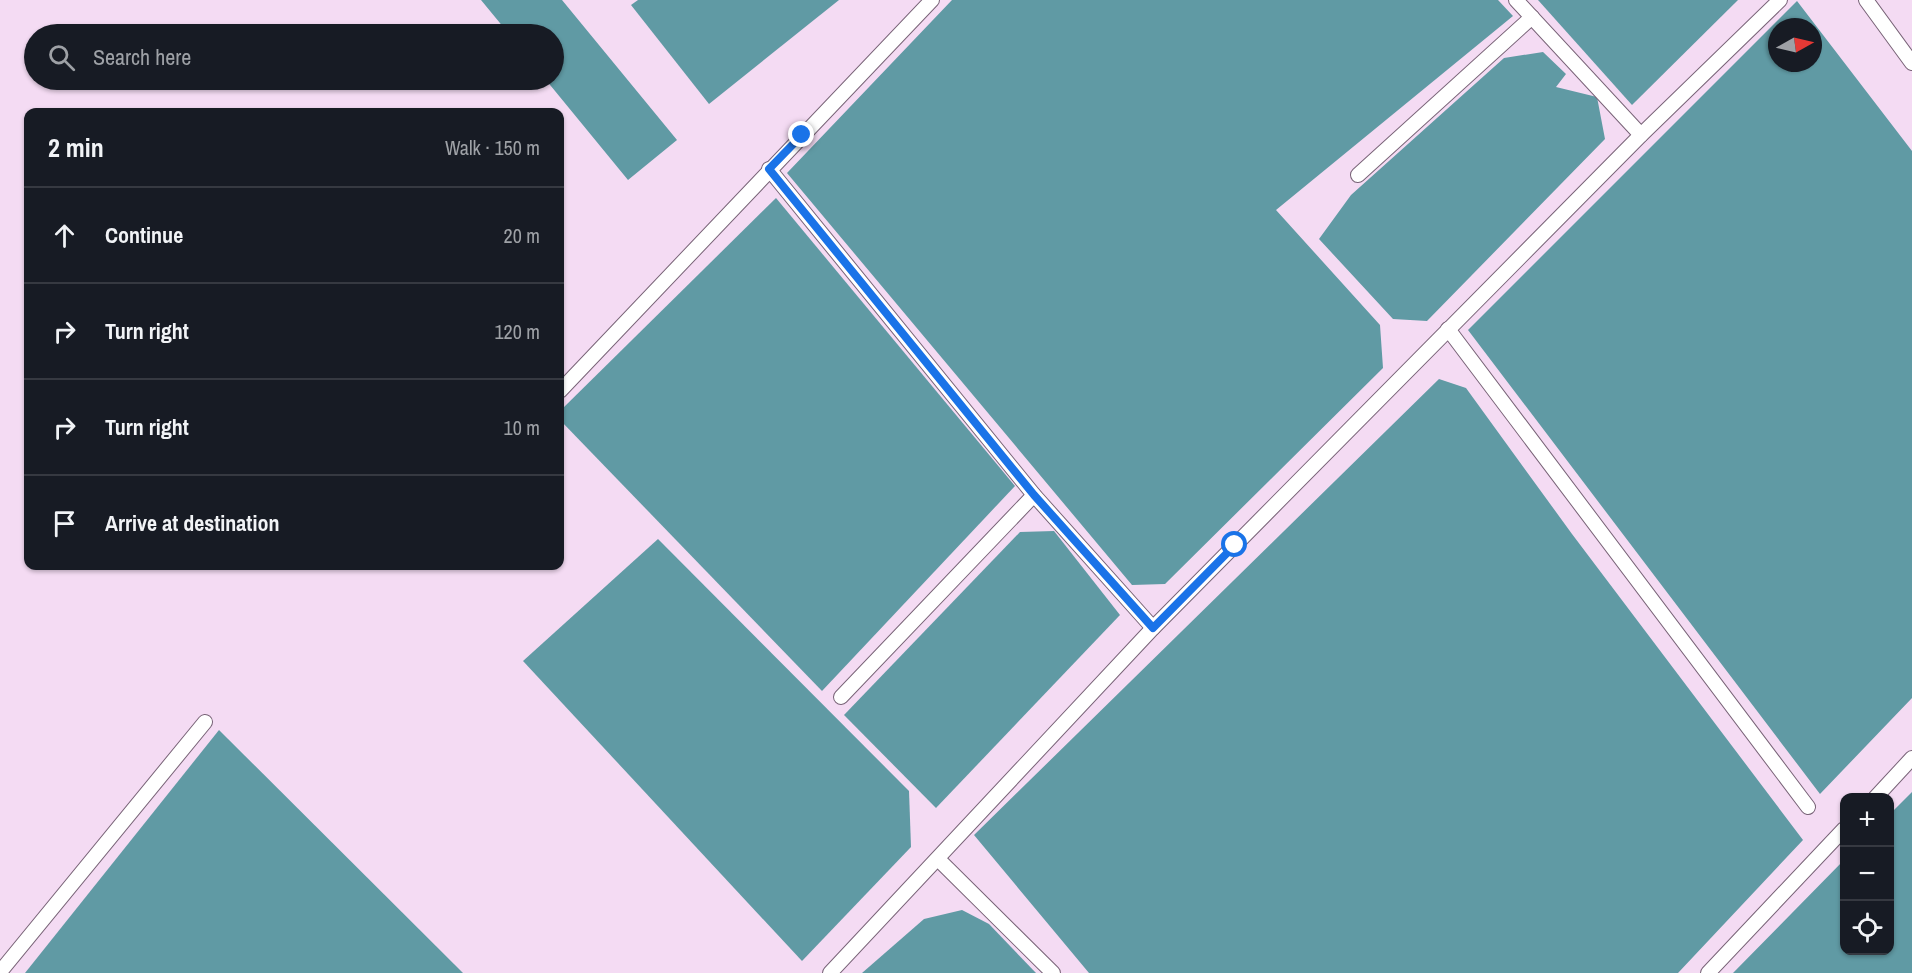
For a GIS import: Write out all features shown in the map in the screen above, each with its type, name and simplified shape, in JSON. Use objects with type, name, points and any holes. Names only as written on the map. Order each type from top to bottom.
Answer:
[{"type":"lane","points":[[564,387],[932,0]]},
{"type":"lane","points":[[1516,0],[1641,135]]},
{"type":"lane","points":[[830,973],[1153,628],[1641,135],[1780,0]]},
{"type":"lane","points":[[1866,0],[1912,63]]},
{"type":"lane","points":[[1358,176],[1532,17]]},
{"type":"lane","points":[[769,169],[1034,495],[1153,628]]},
{"type":"lane","points":[[1448,329],[1808,807]]},
{"type":"lane","points":[[841,697],[1034,495]]},
{"type":"lane","points":[[0,972],[204,722]]},
{"type":"lane","points":[[1880,793],[1912,758]]},
{"type":"lane","points":[[1708,973],[1840,834]]},
{"type":"lane","points":[[938,859],[1053,973]]},
{"type":"water","points":[[481,0],[562,0],[677,140],[628,180],[554,90],[564,90],[564,24],[501,24]]},
{"type":"water","points":[[638,0],[839,0],[709,104],[631,5]]},
{"type":"water","points":[[952,0],[1498,0],[1513,16],[1276,210],[1380,325],[1383,368],[1165,584],[1132,585],[787,173]]},
{"type":"water","points":[[1538,0],[1738,0],[1632,105]]},
{"type":"water","points":[[1797,1],[1810,18],[1780,18]]},
{"type":"water","points":[[1768,30],[1768,72],[1822,72],[1822,34],[1912,151],[1912,698],[1820,794],[1468,330]]},
{"type":"water","points":[[1543,52],[1566,74],[1556,87],[1597,97],[1605,139],[1427,321],[1393,319],[1319,239],[1351,195],[1504,58]]},
{"type":"water","points":[[776,198],[1015,486],[822,691],[564,424],[564,407]]},
{"type":"water","points":[[1439,379],[1466,388],[1572,534],[1803,840],[1678,973],[1089,973],[974,835]]},
{"type":"water","points":[[1054,531],[1120,615],[936,808],[844,715],[1020,532]]},
{"type":"water","points":[[658,539],[909,791],[911,847],[802,961],[523,661]]},
{"type":"water","points":[[219,730],[463,973],[25,973]]},
{"type":"water","points":[[1912,792],[1912,973],[1733,973],[1840,864],[1840,955],[1894,955],[1894,810]]},
{"type":"water","points":[[962,910],[989,924],[1036,973],[862,973],[924,919]]},
{"type":"route","points":[[802,135],[769,169],[1034,495],[1153,628],[1235,545]]}]
